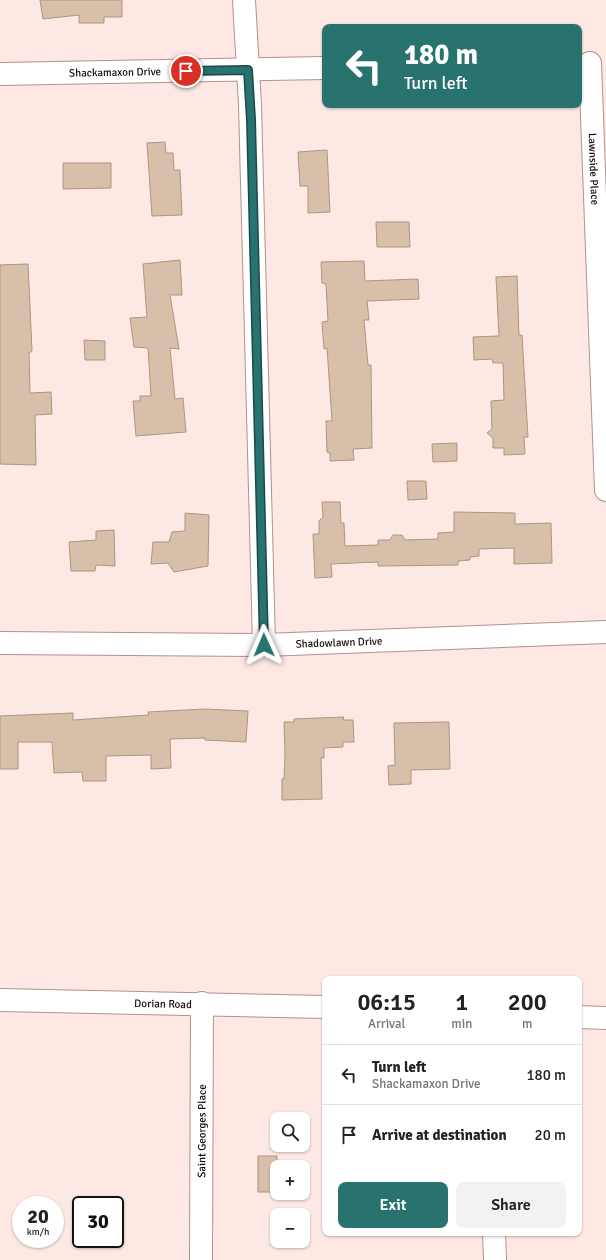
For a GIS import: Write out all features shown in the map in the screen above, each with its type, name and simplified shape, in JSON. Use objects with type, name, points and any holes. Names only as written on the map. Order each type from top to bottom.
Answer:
[{"type":"street","points":[[244,0],[250,112],[264,645]]},
{"type":"street","name":"Lawnside Place","points":[[592,63],[606,490]]},
{"type":"street","name":"Shackamaxon Drive","points":[[0,74],[322,68]]},
{"type":"street","name":"Shadowlawn Drive","points":[[0,643],[264,645],[606,632]]},
{"type":"street","name":"Dorian Road","points":[[0,1000],[202,1003],[322,1007]]},
{"type":"street","name":"Saint Georges Place","points":[[201,1260],[202,1003]]},
{"type":"street","points":[[582,1017],[606,1018]]},
{"type":"street","points":[[494,1236],[495,1260]]},
{"type":"building","points":[[40,0],[122,0],[122,17],[104,17],[104,23],[79,23],[79,15],[43,19]]},
{"type":"building","points":[[165,142],[166,153],[173,153],[174,170],[180,170],[182,215],[152,216],[147,143]]},
{"type":"building","points":[[327,150],[330,212],[308,213],[308,186],[300,186],[298,152]]},
{"type":"building","points":[[63,163],[111,163],[111,188],[63,189]]},
{"type":"building","points":[[376,222],[409,222],[410,247],[377,247]]},
{"type":"building","points":[[180,260],[182,295],[170,295],[179,349],[170,348],[175,399],[183,398],[186,432],[136,436],[133,401],[140,401],[140,396],[151,396],[148,348],[134,347],[130,318],[147,317],[143,264]]},
{"type":"building","points":[[364,261],[365,281],[418,279],[419,299],[367,301],[369,320],[364,320],[368,365],[371,365],[372,448],[353,449],[354,460],[330,461],[330,453],[327,452],[326,421],[332,421],[327,348],[324,349],[322,322],[328,321],[326,284],[322,283],[321,262]]},
{"type":"building","points":[[28,264],[32,351],[29,353],[30,393],[51,392],[52,414],[35,415],[36,465],[0,464],[0,265]]},
{"type":"building","points":[[517,276],[519,335],[522,335],[528,437],[524,437],[525,454],[504,455],[504,448],[493,448],[493,438],[487,433],[492,429],[491,401],[504,400],[503,363],[493,363],[492,359],[474,360],[473,337],[499,336],[496,277]]},
{"type":"building","points":[[84,340],[105,341],[105,360],[85,360]]},
{"type":"building","points":[[457,443],[457,461],[433,462],[432,444]]},
{"type":"building","points":[[407,481],[426,481],[427,499],[408,500]]},
{"type":"building","points":[[322,502],[340,502],[341,523],[344,523],[345,546],[378,545],[378,540],[390,540],[393,535],[402,535],[405,540],[438,539],[438,533],[454,532],[454,512],[515,513],[515,524],[551,523],[552,563],[514,564],[514,548],[479,549],[479,556],[470,557],[470,560],[458,561],[458,565],[378,566],[378,562],[331,564],[332,577],[315,578],[313,534],[319,534],[319,521],[323,517]]},
{"type":"building","points":[[185,513],[209,515],[208,566],[174,572],[168,563],[151,564],[153,542],[169,542],[172,532],[185,531]]},
{"type":"building","points":[[114,530],[115,566],[96,565],[95,571],[71,571],[69,542],[96,540],[96,531]]},
{"type":"building","points":[[204,709],[248,711],[246,742],[205,740],[205,738],[170,739],[171,768],[151,769],[151,755],[106,756],[106,781],[83,781],[82,772],[54,773],[52,742],[18,742],[18,769],[0,769],[0,716],[73,713],[73,720],[149,715],[148,712]]},
{"type":"building","points":[[344,717],[343,720],[353,720],[354,742],[343,742],[343,747],[324,748],[324,758],[321,758],[322,799],[282,800],[282,779],[284,779],[285,754],[284,722],[294,722],[294,719]]},
{"type":"building","points":[[449,722],[450,769],[411,770],[411,784],[389,785],[388,766],[395,765],[394,723]]},
{"type":"building","points":[[258,1156],[277,1156],[277,1160],[270,1160],[270,1192],[258,1192]]},
{"type":"route","points":[[186,71],[248,70],[251,120],[264,645]]}]
